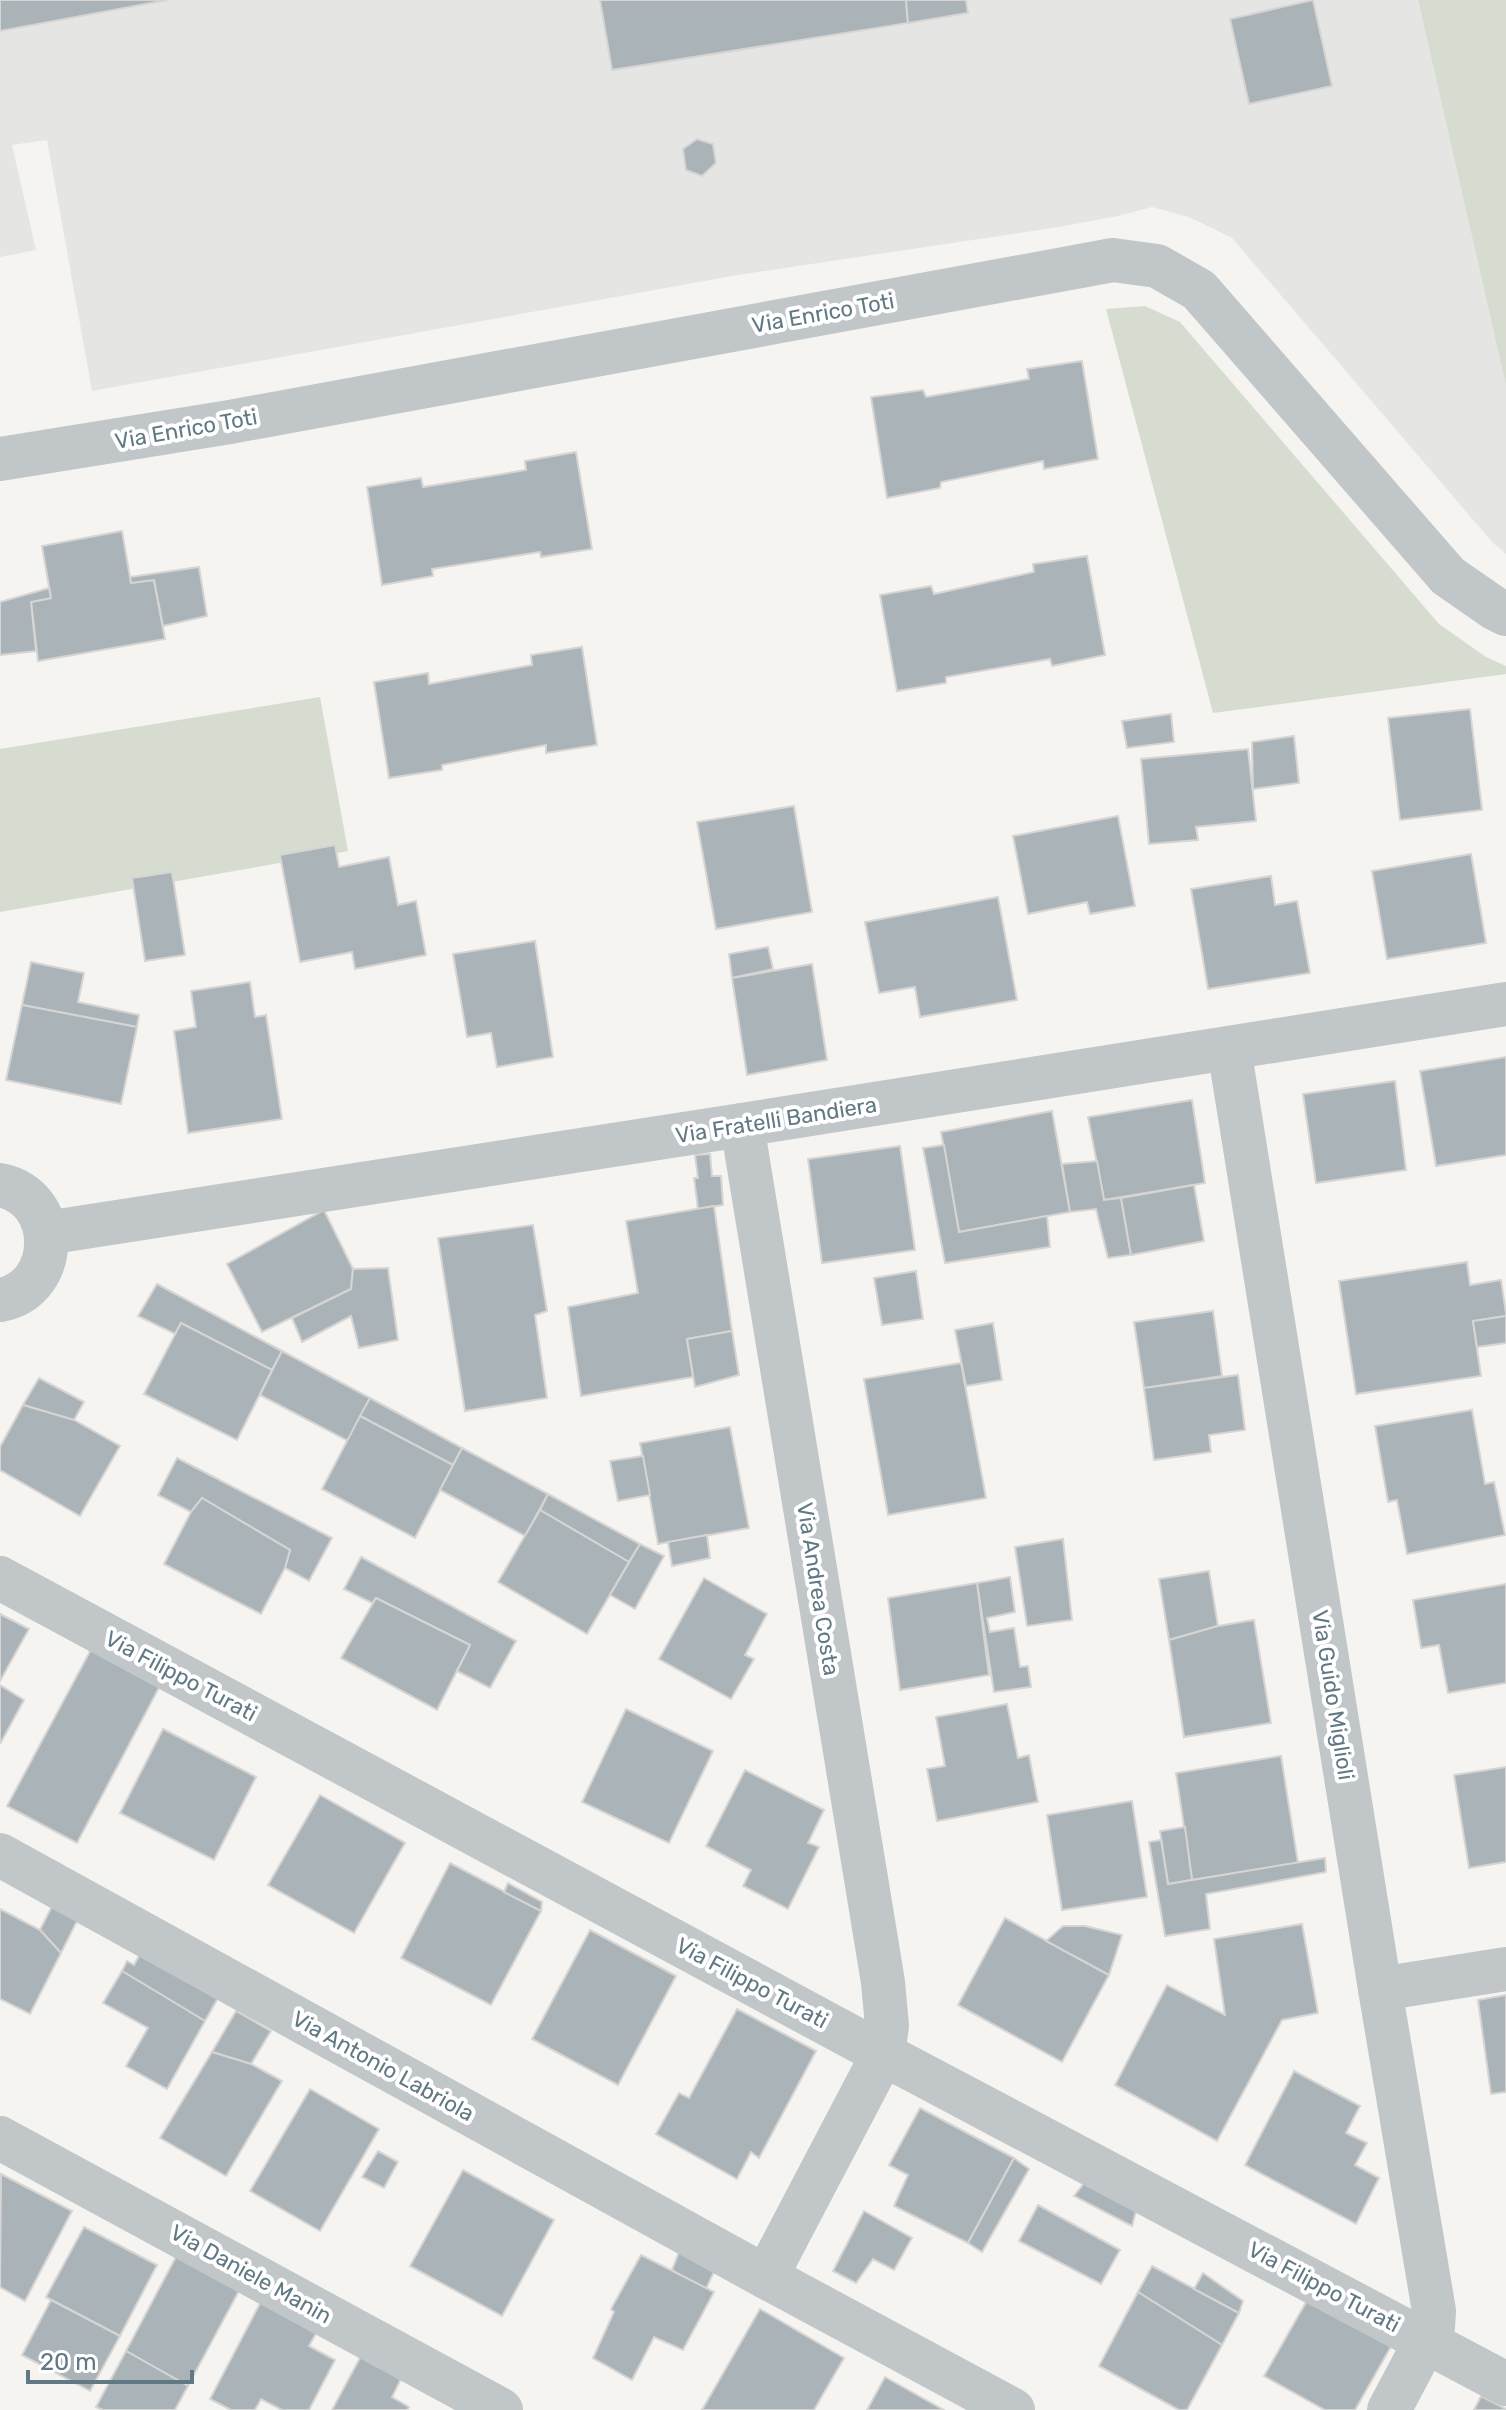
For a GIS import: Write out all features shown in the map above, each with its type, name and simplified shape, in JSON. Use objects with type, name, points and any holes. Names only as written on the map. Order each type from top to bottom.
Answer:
[{"type":"street","name":"Via Enrico Toti","points":[[0,459],[230,422],[1113,260],[1157,266],[1199,290],[1448,576],[1506,614]]},
{"type":"street","name":"Via Fratelli Bandiera","points":[[46,1233],[1506,1004]]},
{"type":"street","name":"Via Guido Miglioli","points":[[1229,1048],[1434,2311],[1433,2327],[1426,2340]]},
{"type":"street","name":"Via Andrea Costa","points":[[742,1125],[883,1982],[887,2026],[883,2054]]},
{"type":"street","points":[[0,1185],[21,1193],[33,1204],[46,1233],[46,1256],[39,1272],[7,1305]]},
{"type":"street","name":"Via Filippo Turati","points":[[0,1578],[883,2054],[1506,2384]]},
{"type":"street","name":"Via Antonio Labriola","points":[[0,1855],[1013,2410]]},
{"type":"street","points":[[1380,1989],[1506,1969]]},
{"type":"street","points":[[766,2277],[883,2054]]},
{"type":"street","name":"Via Daniele Manin","points":[[0,2138],[501,2410]]},
{"type":"street","points":[[1389,2410],[1426,2340]]},
{"type":"shaded area","points":[[0,0],[1418,0],[1506,386],[1506,554],[1493,543],[1232,238],[1189,217],[1152,207],[1059,227],[738,275],[92,391],[47,140],[12,145],[36,250],[0,257]]},
{"type":"shaded area","points":[[1418,0],[1506,0],[1506,386]]},
{"type":"shaded area","points":[[1145,306],[1180,322],[1439,624],[1486,657],[1506,666],[1506,674],[1213,713],[1106,309]]},
{"type":"shaded area","points":[[320,697],[348,851],[0,912],[0,749]]},
{"type":"building","points":[[0,0],[167,0],[0,31]]},
{"type":"building","points":[[600,0],[906,0],[908,23],[612,70]]},
{"type":"building","points":[[906,0],[966,0],[968,13],[908,23]]},
{"type":"building","points":[[1313,0],[1332,86],[1249,104],[1230,19]]},
{"type":"building","points":[[697,139],[713,144],[716,163],[702,176],[686,170],[685,164],[683,149]]},
{"type":"building","points":[[1082,361],[1098,459],[1044,469],[1043,461],[941,482],[940,488],[887,498],[871,397],[923,390],[926,397],[1029,379],[1027,369]]},
{"type":"building","points":[[576,452],[592,549],[541,557],[540,552],[432,569],[433,576],[382,585],[367,487],[421,478],[423,487],[526,470],[525,461]]},
{"type":"building","points":[[122,531],[131,583],[154,580],[165,639],[38,661],[31,602],[51,598],[42,546]]},
{"type":"building","points":[[1087,556],[1105,655],[1052,666],[1050,659],[946,677],[946,683],[897,691],[880,595],[931,586],[934,594],[1034,572],[1033,564]]},
{"type":"building","points":[[199,567],[207,616],[163,626],[154,580],[131,583],[130,577]]},
{"type":"building","points":[[49,588],[51,598],[31,602],[36,651],[0,655],[0,602]]},
{"type":"building","points":[[582,647],[597,745],[546,753],[546,745],[442,765],[442,770],[389,778],[374,682],[428,673],[429,684],[532,665],[531,655]]},
{"type":"building","points":[[1470,709],[1482,810],[1400,820],[1388,718]]},
{"type":"building","points":[[1171,714],[1174,742],[1127,748],[1122,721]]},
{"type":"building","points":[[1294,736],[1299,783],[1253,789],[1252,742]]},
{"type":"building","points":[[1248,749],[1256,821],[1196,827],[1198,840],[1149,844],[1141,759]]},
{"type":"building","points":[[794,806],[812,912],[716,929],[697,822]]},
{"type":"building","points":[[1118,816],[1135,906],[1090,914],[1087,902],[1028,914],[1013,836]]},
{"type":"building","points":[[335,845],[339,867],[389,857],[398,905],[416,901],[426,955],[355,969],[352,952],[300,962],[280,855]]},
{"type":"building","points":[[1471,854],[1486,943],[1387,959],[1372,871]]},
{"type":"building","points":[[172,872],[185,955],[145,961],[132,878]]},
{"type":"building","points":[[1271,876],[1275,905],[1297,901],[1310,973],[1208,989],[1191,889]]},
{"type":"building","points":[[998,897],[1017,1000],[920,1017],[915,987],[879,993],[865,922]]},
{"type":"building","points":[[535,941],[553,1057],[497,1067],[491,1033],[467,1037],[453,954]]},
{"type":"building","points":[[768,947],[773,969],[732,978],[729,954]]},
{"type":"building","points":[[31,962],[84,973],[78,1002],[139,1015],[137,1027],[22,1005]]},
{"type":"building","points":[[812,964],[827,1060],[747,1075],[732,978]]},
{"type":"building","points":[[250,982],[255,1017],[266,1015],[282,1119],[188,1133],[174,1031],[196,1027],[191,991]]},
{"type":"building","points":[[22,1005],[137,1027],[121,1104],[6,1080]]},
{"type":"building","points":[[1506,1057],[1506,1155],[1436,1166],[1420,1071]]},
{"type":"building","points":[[1395,1081],[1406,1170],[1316,1183],[1303,1094]]},
{"type":"building","points":[[1192,1100],[1205,1183],[1104,1200],[1088,1117]]},
{"type":"building","points":[[1052,1111],[1070,1212],[959,1232],[941,1132]]},
{"type":"building","points":[[944,1145],[959,1232],[1047,1216],[1050,1247],[945,1263],[923,1148]]},
{"type":"building","points":[[900,1146],[915,1250],[822,1263],[808,1159]]},
{"type":"building","points":[[710,1154],[712,1176],[721,1176],[723,1205],[698,1209],[695,1155]]},
{"type":"building","points":[[1097,1161],[1104,1200],[1121,1198],[1131,1255],[1108,1258],[1096,1209],[1070,1212],[1062,1164]]},
{"type":"building","points":[[1194,1185],[1204,1241],[1131,1255],[1121,1198]]},
{"type":"building","points":[[714,1206],[732,1331],[687,1339],[693,1377],[581,1396],[568,1307],[638,1293],[626,1221]]},
{"type":"building","points":[[324,1210],[353,1269],[351,1289],[262,1332],[227,1264]]},
{"type":"building","points":[[533,1225],[547,1311],[535,1315],[547,1398],[465,1411],[438,1238]]},
{"type":"building","points":[[1467,1262],[1470,1285],[1501,1280],[1506,1313],[1506,1316],[1473,1321],[1481,1376],[1356,1394],[1339,1281]]},
{"type":"building","points":[[388,1268],[398,1340],[359,1348],[351,1316],[302,1342],[292,1318],[351,1289],[353,1269]]},
{"type":"building","points":[[916,1271],[923,1319],[882,1325],[874,1278]]},
{"type":"building","points":[[157,1284],[282,1351],[272,1370],[181,1323],[175,1334],[138,1316]]},
{"type":"building","points":[[1213,1311],[1222,1376],[1144,1388],[1134,1322]]},
{"type":"building","points":[[1506,1316],[1506,1343],[1477,1347],[1473,1321]]},
{"type":"building","points":[[181,1323],[272,1370],[237,1440],[144,1394]]},
{"type":"building","points":[[993,1323],[1002,1380],[966,1386],[955,1330]]},
{"type":"building","points":[[732,1331],[739,1375],[695,1387],[687,1339]]},
{"type":"building","points":[[282,1351],[370,1398],[348,1441],[260,1395]]},
{"type":"building","points":[[961,1363],[986,1498],[888,1515],[864,1379]]},
{"type":"building","points":[[1238,1375],[1245,1430],[1209,1435],[1211,1452],[1154,1460],[1144,1388]]},
{"type":"building","points":[[39,1378],[84,1402],[74,1420],[23,1405]]},
{"type":"building","points":[[370,1398],[462,1448],[453,1465],[360,1416]]},
{"type":"building","points":[[23,1405],[74,1420],[120,1446],[80,1516],[0,1470],[0,1447]]},
{"type":"building","points":[[1472,1410],[1485,1484],[1494,1482],[1505,1535],[1407,1554],[1397,1500],[1388,1502],[1375,1426]]},
{"type":"building","points":[[360,1416],[453,1465],[415,1538],[322,1489]]},
{"type":"building","points":[[730,1427],[749,1528],[658,1544],[640,1443]]},
{"type":"building","points":[[462,1448],[548,1494],[525,1536],[440,1490]]},
{"type":"building","points":[[643,1456],[650,1495],[618,1501],[610,1461]]},
{"type":"building","points":[[177,1458],[332,1538],[309,1581],[285,1568],[290,1550],[202,1498],[191,1512],[158,1495]]},
{"type":"building","points":[[548,1494],[640,1544],[629,1562],[540,1510]]},
{"type":"building","points":[[202,1498],[290,1550],[285,1568],[261,1614],[164,1564],[191,1512]]},
{"type":"building","points":[[540,1510],[629,1562],[587,1634],[498,1582]]},
{"type":"building","points":[[707,1535],[710,1558],[672,1566],[668,1542]]},
{"type":"building","points":[[1063,1539],[1072,1620],[1027,1626],[1015,1547]]},
{"type":"building","points":[[640,1544],[664,1556],[635,1609],[610,1595]]},
{"type":"building","points":[[361,1557],[516,1641],[490,1688],[457,1671],[470,1645],[376,1598],[372,1603],[344,1589]]},
{"type":"building","points":[[1209,1571],[1218,1626],[1169,1640],[1159,1579]]},
{"type":"building","points":[[1010,1577],[1015,1612],[987,1618],[990,1632],[1014,1628],[1020,1667],[1028,1666],[1031,1687],[994,1692],[977,1583]]},
{"type":"building","points":[[704,1578],[767,1614],[745,1655],[754,1659],[731,1699],[659,1659]]},
{"type":"building","points":[[977,1583],[989,1675],[900,1690],[888,1598]]},
{"type":"building","points":[[1506,1584],[1506,1683],[1448,1693],[1439,1645],[1421,1648],[1413,1600]]},
{"type":"building","points":[[376,1598],[470,1645],[437,1710],[341,1658]]},
{"type":"building","points":[[0,1614],[29,1629],[0,1681]]},
{"type":"building","points":[[1254,1620],[1271,1723],[1184,1737],[1169,1640],[1218,1626]]},
{"type":"building","points":[[94,1644],[163,1680],[77,1843],[7,1806]]},
{"type":"building","points":[[0,1685],[24,1700],[0,1744]]},
{"type":"building","points":[[1007,1704],[1018,1758],[1029,1755],[1038,1802],[937,1821],[927,1769],[945,1766],[936,1717]]},
{"type":"building","points":[[626,1709],[713,1751],[669,1843],[582,1802]]},
{"type":"building","points":[[163,1729],[256,1777],[214,1860],[120,1813]]},
{"type":"building","points":[[1281,1756],[1298,1863],[1192,1880],[1176,1773]]},
{"type":"building","points":[[1506,1767],[1506,1862],[1469,1868],[1454,1775]]},
{"type":"building","points":[[745,1770],[824,1810],[808,1843],[819,1847],[788,1909],[743,1886],[751,1870],[706,1846]]},
{"type":"building","points":[[320,1795],[405,1843],[354,1933],[268,1885]]},
{"type":"building","points":[[1132,1801],[1147,1897],[1062,1910],[1047,1815]]},
{"type":"building","points":[[1185,1827],[1192,1880],[1168,1884],[1160,1831]]},
{"type":"building","points":[[1161,1840],[1168,1884],[1325,1858],[1326,1872],[1206,1894],[1210,1929],[1165,1936],[1149,1842]]},
{"type":"building","points":[[450,1863],[541,1911],[491,2005],[401,1958]]},
{"type":"building","points":[[508,1883],[542,1902],[541,1911],[504,1892]]},
{"type":"building","points":[[55,1900],[81,1913],[61,1953],[40,1930]]},
{"type":"building","points":[[0,1909],[40,1930],[61,1953],[30,2014],[0,1999]]},
{"type":"building","points":[[1005,1918],[1109,1975],[1062,2062],[958,2005]]},
{"type":"building","points":[[1302,1924],[1318,2013],[1282,2020],[1217,2141],[1115,2085],[1167,1985],[1225,2015],[1214,1939]]},
{"type":"building","points":[[1063,1926],[1085,1926],[1122,1935],[1109,1975],[1046,1941]]},
{"type":"building","points":[[590,1930],[676,1976],[618,2085],[532,2039]]},
{"type":"building","points":[[147,1941],[226,1984],[205,2021],[122,1971],[127,1961],[134,1965]]},
{"type":"building","points":[[122,1971],[205,2021],[167,2089],[126,2066],[148,2028],[103,2003]]},
{"type":"building","points":[[1506,1995],[1506,2092],[1491,2094],[1478,2000]]},
{"type":"building","points":[[737,2009],[816,2051],[759,2158],[751,2152],[737,2179],[656,2134],[679,2093],[689,2098]]},
{"type":"building","points":[[236,2011],[271,2031],[251,2064],[212,2052]]},
{"type":"building","points":[[212,2052],[251,2064],[282,2081],[226,2176],[160,2138]]},
{"type":"building","points":[[1294,2071],[1360,2106],[1346,2133],[1367,2143],[1355,2165],[1379,2178],[1356,2224],[1245,2165]]},
{"type":"building","points":[[310,2089],[379,2129],[320,2231],[250,2191]]},
{"type":"building","points":[[920,2108],[1014,2158],[968,2243],[894,2206],[908,2175],[889,2165]]},
{"type":"building","points":[[378,2151],[398,2162],[384,2188],[362,2177]]},
{"type":"building","points":[[1014,2158],[1029,2169],[982,2252],[968,2243]]},
{"type":"building","points":[[463,2170],[554,2220],[502,2316],[410,2266]]},
{"type":"building","points":[[1,2174],[72,2211],[25,2301],[0,2287]]},
{"type":"building","points":[[1085,2182],[1136,2211],[1132,2226],[1074,2196]]},
{"type":"building","points":[[1038,2205],[1120,2250],[1101,2284],[1019,2241]]},
{"type":"building","points":[[864,2211],[912,2238],[894,2270],[873,2259],[856,2283],[833,2271]]},
{"type":"building","points":[[84,2227],[157,2265],[120,2336],[46,2297]]},
{"type":"building","points":[[683,2242],[719,2261],[706,2289],[672,2270]]},
{"type":"building","points":[[177,2255],[240,2289],[188,2386],[126,2351]]},
{"type":"building","points":[[641,2255],[714,2292],[683,2350],[654,2337],[632,2380],[593,2358],[614,2312],[611,2309]]},
{"type":"building","points":[[1152,2266],[1239,2313],[1222,2345],[1138,2292]]},
{"type":"building","points":[[1203,2273],[1243,2301],[1239,2313],[1194,2289]]},
{"type":"building","points":[[266,2292],[323,2321],[309,2346],[335,2360],[309,2410],[282,2410],[261,2399],[255,2410],[231,2410],[210,2399]]},
{"type":"building","points":[[1138,2292],[1222,2345],[1187,2410],[1179,2410],[1099,2366]]},
{"type":"building","points":[[1309,2297],[1393,2343],[1355,2410],[1325,2410],[1264,2376]]},
{"type":"building","points":[[51,2300],[120,2336],[90,2391],[22,2355]]},
{"type":"building","points":[[760,2309],[844,2358],[814,2410],[702,2410]]},
{"type":"building","points":[[368,2343],[408,2365],[392,2397],[409,2407],[407,2410],[332,2410]]},
{"type":"building","points":[[126,2351],[188,2386],[175,2410],[103,2410],[96,2407]]},
{"type":"building","points":[[885,2377],[944,2410],[867,2410]]},
{"type":"building","points":[[1481,2396],[1506,2409],[1506,2410],[1474,2410]]}]
